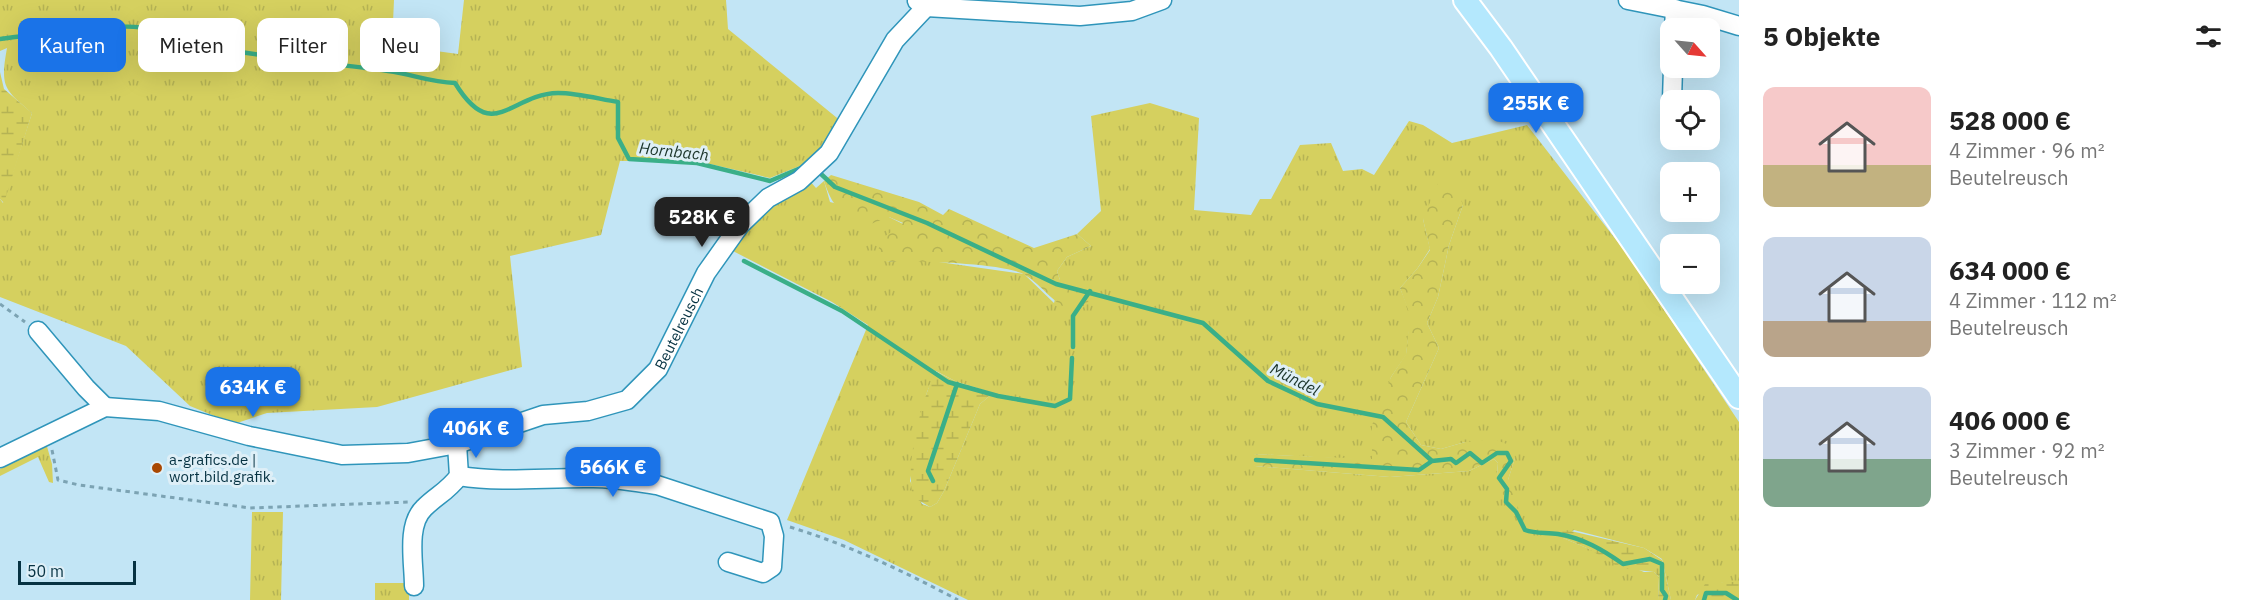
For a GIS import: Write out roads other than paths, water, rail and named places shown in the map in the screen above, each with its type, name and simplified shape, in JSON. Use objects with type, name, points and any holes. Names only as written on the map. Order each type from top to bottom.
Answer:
[{"type":"main road","points":[[1465,0],[1501,48],[1739,397]]},
{"type":"street","name":"Beutelreusch","points":[[105,406],[159,411],[249,436],[342,455],[408,453],[457,444],[543,415],[588,411],[627,400],[658,369],[706,273],[740,225],[768,198],[799,182],[829,153],[895,40],[921,4],[1080,15],[1132,11],[1162,0]]},
{"type":"street","points":[[1628,0],[1703,15],[1739,26]]},
{"type":"street","points":[[1675,9],[1675,18]]},
{"type":"street","points":[[0,458],[105,406],[86,388],[38,332]]},
{"type":"street","points":[[414,586],[414,523],[423,508],[447,491],[459,476],[457,444]]},
{"type":"street","points":[[459,476],[479,479],[593,478],[638,482],[657,485],[770,522],[774,536],[772,567],[763,573],[728,562]]},
{"type":"waterway","name":"Hornbach","points":[[0,39],[112,26],[146,28],[193,44],[217,49],[388,71],[455,83],[468,101],[480,111],[492,114],[503,112],[541,95],[558,93],[581,95],[618,102],[618,138],[629,159],[697,163],[770,181],[803,167]]},
{"type":"waterway","name":"Mündel","points":[[821,174],[835,187],[927,223],[1056,284],[1203,323],[1268,381],[1317,404],[1383,417],[1432,461],[1451,459],[1456,463],[1470,453],[1482,463],[1497,453],[1507,453],[1511,461],[1499,478],[1507,489],[1506,502],[1516,512],[1525,530],[1576,538],[1600,549],[1623,564],[1650,559],[1662,564],[1662,590],[1666,596],[1665,600]]},
{"type":"waterway","points":[[744,261],[842,311],[948,382],[998,396],[1055,406],[1070,399],[1072,358]]},
{"type":"waterway","points":[[1073,347],[1073,316],[1090,291]]},
{"type":"waterway","points":[[933,481],[928,471],[957,384]]},
{"type":"waterway","points":[[1256,460],[1419,470],[1432,461]]},
{"type":"waterway","name":"Mündel","points":[[1704,600],[1706,593],[1726,593],[1737,600]]},
{"type":"place","name":"a-grafics.de | wort.bild.grafik.","points":[[157,468]]}]
